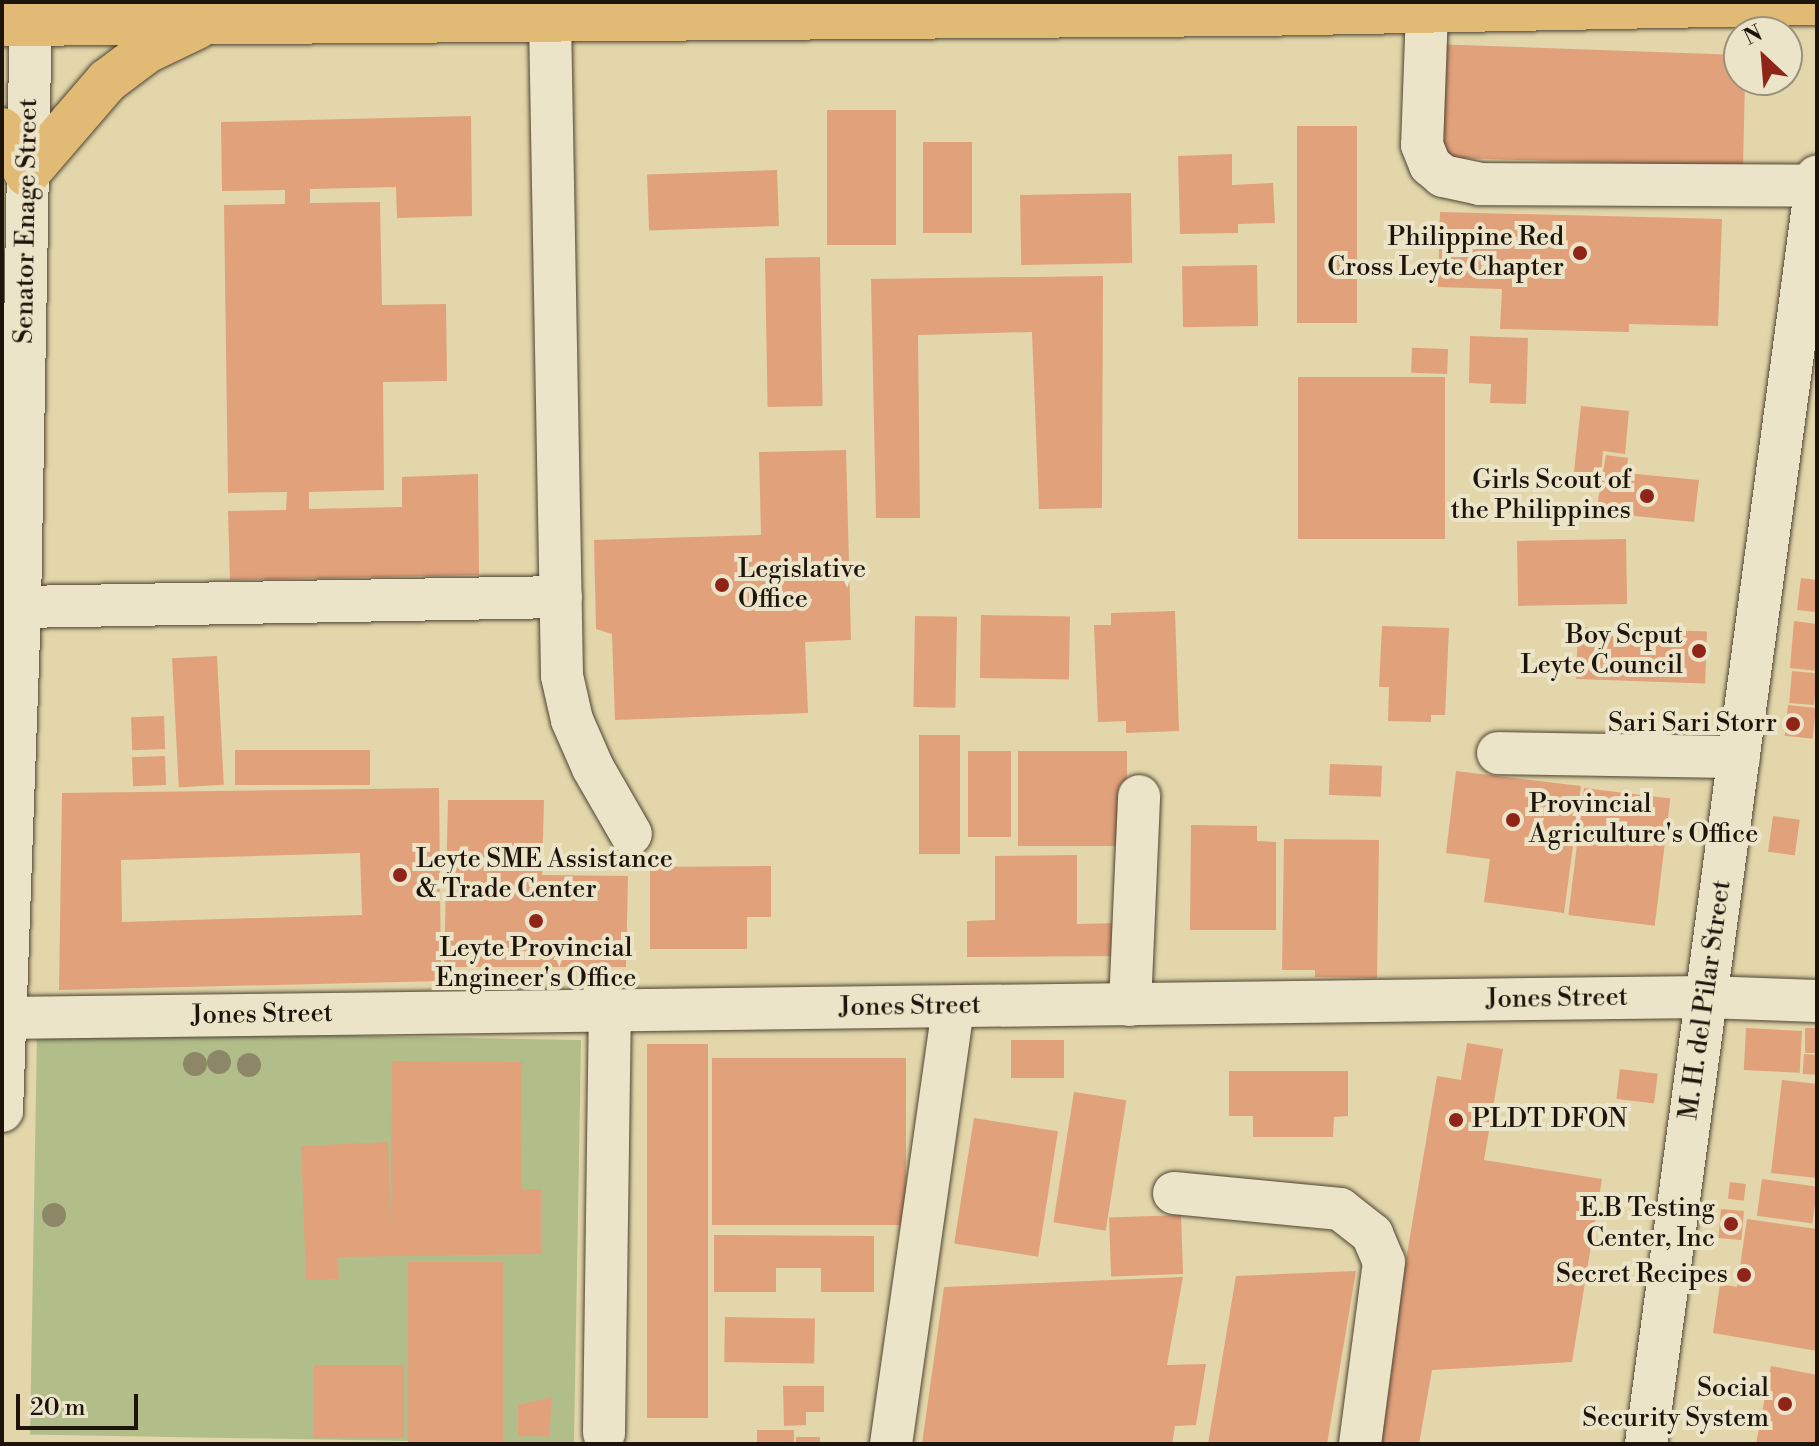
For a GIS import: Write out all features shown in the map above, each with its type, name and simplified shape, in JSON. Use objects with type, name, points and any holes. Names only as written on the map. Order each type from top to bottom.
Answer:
[{"type":"main road","points":[[21,17],[206,23],[550,11],[1257,8],[1427,11],[1817,3]]},
{"type":"main road","points":[[2,130],[27,174],[107,81],[147,51],[206,23]]},
{"type":"street","points":[[550,11],[562,676],[572,720],[631,834]]},
{"type":"street","points":[[1427,11],[1422,145],[1430,165],[1443,176],[1480,184],[1816,181]]},
{"type":"street","name":"Senator Enage Street","points":[[2,1111],[27,174],[21,17]]},
{"type":"street","name":"M. H. del Pilar Street","points":[[1646,1444],[1816,181]]},
{"type":"street","points":[[14,618],[561,597]]},
{"type":"street","points":[[1498,753],[1739,757]]},
{"type":"street","points":[[1130,1005],[1139,796]]},
{"type":"street","name":"Jones Street","points":[[3,1018],[1706,997],[1817,1001]]},
{"type":"street","points":[[891,1444],[953,1007]]},
{"type":"street","points":[[604,1433],[610,1010]]},
{"type":"street","points":[[1174,1193],[1340,1209],[1372,1234],[1384,1262],[1360,1444]]},
{"type":"green space","points":[[37,1031],[581,1040],[574,1444],[30,1434]]},
{"type":"building","points":[[1432,44],[1723,54],[1723,96],[1745,96],[1743,167],[1427,157]]},
{"type":"building","points":[[827,110],[896,110],[896,245],[827,245]]},
{"type":"building","points":[[471,116],[472,216],[397,218],[396,187],[310,189],[310,203],[380,202],[382,305],[446,304],[447,381],[383,382],[384,490],[309,492],[309,509],[402,507],[402,477],[478,474],[479,575],[230,580],[228,511],[286,510],[287,492],[228,493],[224,205],[285,204],[285,190],[222,191],[221,122]]},
{"type":"building","points":[[1297,126],[1357,126],[1357,323],[1297,323]]},
{"type":"building","points":[[923,142],[972,142],[972,233],[923,233]]},
{"type":"building","points":[[1232,154],[1232,185],[1273,183],[1275,223],[1238,224],[1238,233],[1180,234],[1178,156]]},
{"type":"building","points":[[777,170],[779,226],[649,231],[647,175]]},
{"type":"building","points":[[1131,193],[1132,263],[1021,265],[1020,195]]},
{"type":"building","name":"Philippine Red Cross Leyte Chapter","points":[[1440,212],[1722,219],[1718,326],[1629,324],[1629,332],[1500,329],[1502,289],[1438,287]]},
{"type":"building","points":[[820,257],[823,406],[768,407],[765,258]]},
{"type":"building","points":[[1257,265],[1258,326],[1183,327],[1182,266]]},
{"type":"building","points":[[1103,276],[1102,508],[1039,509],[1032,332],[918,335],[920,518],[876,518],[871,279]]},
{"type":"building","points":[[1470,336],[1528,338],[1526,404],[1490,403],[1491,384],[1469,383]]},
{"type":"building","points":[[1412,348],[1448,349],[1447,374],[1411,373]]},
{"type":"building","points":[[1298,377],[1445,377],[1445,539],[1298,539]]},
{"type":"building","points":[[1581,406],[1629,411],[1625,454],[1603,451],[1601,475],[1574,472]]},
{"type":"building","name":"Legislative Office","points":[[846,450],[851,640],[805,642],[808,713],[615,720],[612,634],[596,629],[594,540],[761,535],[759,452]]},
{"type":"building","name":"Girls Scout of the Philippines","points":[[1606,455],[1628,458],[1626,473],[1699,480],[1694,522],[1596,512]]},
{"type":"building","points":[[1626,539],[1627,604],[1518,606],[1517,541]]},
{"type":"building","points":[[1801,578],[1817,580],[1817,612],[1797,610]]},
{"type":"building","points":[[1175,611],[1179,731],[1126,733],[1126,721],[1098,722],[1094,625],[1111,625],[1111,613]]},
{"type":"building","points":[[981,615],[1070,617],[1069,680],[980,678]]},
{"type":"building","points":[[915,616],[957,617],[955,708],[913,707]]},
{"type":"building","points":[[1794,621],[1817,624],[1817,671],[1790,668]]},
{"type":"building","points":[[1382,626],[1449,628],[1445,715],[1431,715],[1431,722],[1388,721],[1389,687],[1379,687]]},
{"type":"building","points":[[1578,627],[1707,632],[1705,683],[1576,679]]},
{"type":"building","points":[[217,656],[224,785],[179,787],[172,658]]},
{"type":"building","points":[[1792,671],[1817,673],[1814,705],[1789,703]]},
{"type":"building","points":[[1788,705],[1816,708],[1813,739],[1785,736]]},
{"type":"building","points":[[164,716],[165,749],[132,750],[131,717]]},
{"type":"building","points":[[919,735],[960,735],[960,854],[919,854]]},
{"type":"building","points":[[235,750],[370,750],[370,785],[235,785]]},
{"type":"building","points":[[968,751],[1011,751],[1011,837],[968,837]]},
{"type":"building","points":[[1018,751],[1127,751],[1127,846],[1018,846]]},
{"type":"building","points":[[165,756],[166,785],[133,786],[132,757]]},
{"type":"building","points":[[1330,764],[1382,766],[1381,797],[1329,795]]},
{"type":"building","name":"Provincial Agriculture's Office","points":[[1456,771],[1581,786],[1564,913],[1484,902],[1490,859],[1446,853]]},
{"type":"building","name":"Leyte SME Assistance & Trade Center","points":[[439,788],[441,981],[59,990],[62,793]],"holes":[[[360,853],[362,915],[122,922],[121,860]]]},
{"type":"building","name":"Provincial Agriculture's Office","points":[[1584,788],[1670,799],[1655,926],[1568,915]]},
{"type":"building","name":"Leyte Provincial Engineer's Office","points":[[448,800],[544,800],[542,875],[628,876],[626,967],[444,967]]},
{"type":"building","points":[[1773,816],[1800,820],[1795,855],[1768,852]]},
{"type":"building","points":[[1191,825],[1257,826],[1257,841],[1276,842],[1276,930],[1190,930]]},
{"type":"building","points":[[1284,839],[1379,840],[1377,978],[1315,977],[1315,970],[1282,970]]},
{"type":"building","points":[[1077,855],[1077,924],[1120,923],[1121,956],[967,957],[967,921],[995,920],[995,856]]},
{"type":"building","points":[[771,866],[771,917],[747,917],[747,949],[650,949],[650,867]]},
{"type":"building","points":[[1746,1028],[1802,1031],[1800,1073],[1744,1070]]},
{"type":"building","points":[[1805,1028],[1817,1028],[1817,1053],[1805,1053]]},
{"type":"building","points":[[1011,1040],[1064,1040],[1064,1078],[1011,1078]]},
{"type":"building","points":[[1467,1043],[1503,1049],[1484,1160],[1602,1179],[1572,1362],[1432,1370],[1419,1444],[1375,1444],[1437,1076],[1461,1080]]},
{"type":"building","points":[[647,1044],[708,1044],[708,1418],[647,1418]]},
{"type":"building","points":[[1804,1054],[1817,1055],[1816,1075],[1803,1074]]},
{"type":"building","points":[[712,1058],[906,1058],[906,1225],[712,1225]]},
{"type":"building","points":[[392,1061],[522,1062],[521,1189],[541,1189],[541,1254],[338,1257],[339,1279],[306,1280],[301,1146],[388,1142],[391,1226]]},
{"type":"building","points":[[1620,1069],[1658,1074],[1654,1103],[1616,1099]]},
{"type":"building","points":[[1229,1071],[1348,1071],[1348,1116],[1334,1117],[1333,1137],[1253,1137],[1253,1116],[1229,1116]]},
{"type":"building","points":[[1782,1080],[1817,1084],[1817,1178],[1771,1173]]},
{"type":"building","points":[[1074,1092],[1126,1100],[1106,1231],[1053,1222]]},
{"type":"building","points":[[974,1118],[1058,1131],[1038,1257],[954,1243]]},
{"type":"building","points":[[1762,1179],[1817,1187],[1812,1223],[1757,1216]]},
{"type":"building","points":[[1730,1182],[1746,1184],[1744,1201],[1728,1199]]},
{"type":"building","points":[[1721,1209],[1744,1211],[1741,1240],[1718,1238]]},
{"type":"building","points":[[1181,1215],[1183,1274],[1111,1276],[1109,1218]]},
{"type":"building","points":[[1747,1219],[1817,1229],[1817,1351],[1713,1333],[1720,1284],[1737,1287]]},
{"type":"building","points":[[714,1235],[874,1236],[874,1292],[821,1292],[821,1268],[776,1268],[776,1292],[714,1292]]},
{"type":"building","points":[[408,1262],[503,1262],[503,1444],[408,1444]]},
{"type":"building","points":[[1356,1271],[1327,1444],[1208,1444],[1236,1276]]},
{"type":"building","points":[[1183,1277],[1167,1365],[1206,1364],[1196,1425],[1175,1426],[1172,1444],[922,1444],[944,1287]]},
{"type":"building","points":[[725,1317],[815,1319],[814,1364],[724,1362]]},
{"type":"building","points":[[314,1365],[404,1365],[404,1438],[314,1438]]},
{"type":"building","points":[[1771,1366],[1817,1375],[1817,1444],[1756,1444]]},
{"type":"building","points":[[783,1386],[824,1386],[824,1412],[806,1412],[806,1425],[784,1426]]},
{"type":"building","points":[[552,1397],[549,1437],[518,1435],[518,1405]]},
{"type":"building","points":[[757,1430],[794,1430],[794,1444],[757,1444]]},
{"type":"building","points":[[796,1437],[820,1437],[820,1444],[796,1444]]},
{"type":"place","name":"Philippine Red Cross Leyte Chapter","points":[[1580,253]]},
{"type":"place","name":"Girls Scout of the Philippines","points":[[1647,496]]},
{"type":"place","name":"Legislative Office","points":[[722,585]]},
{"type":"place","name":"Boy Scput Leyte Council","points":[[1699,651]]},
{"type":"place","name":"Sari Sari Storr","points":[[1793,724]]},
{"type":"place","name":"Provincial Agriculture's Office","points":[[1513,820]]},
{"type":"place","name":"Leyte SME Assistance & Trade Center","points":[[400,875]]},
{"type":"place","name":"Leyte Provincial Engineer's Office","points":[[536,921]]},
{"type":"place","name":"PLDT DFON","points":[[1456,1120]]},
{"type":"place","name":"E.B Testing Center, Inc","points":[[1731,1224]]},
{"type":"place","name":"Secret Recipes","points":[[1744,1275]]},
{"type":"place","name":"Social Security System","points":[[1785,1404]]}]
